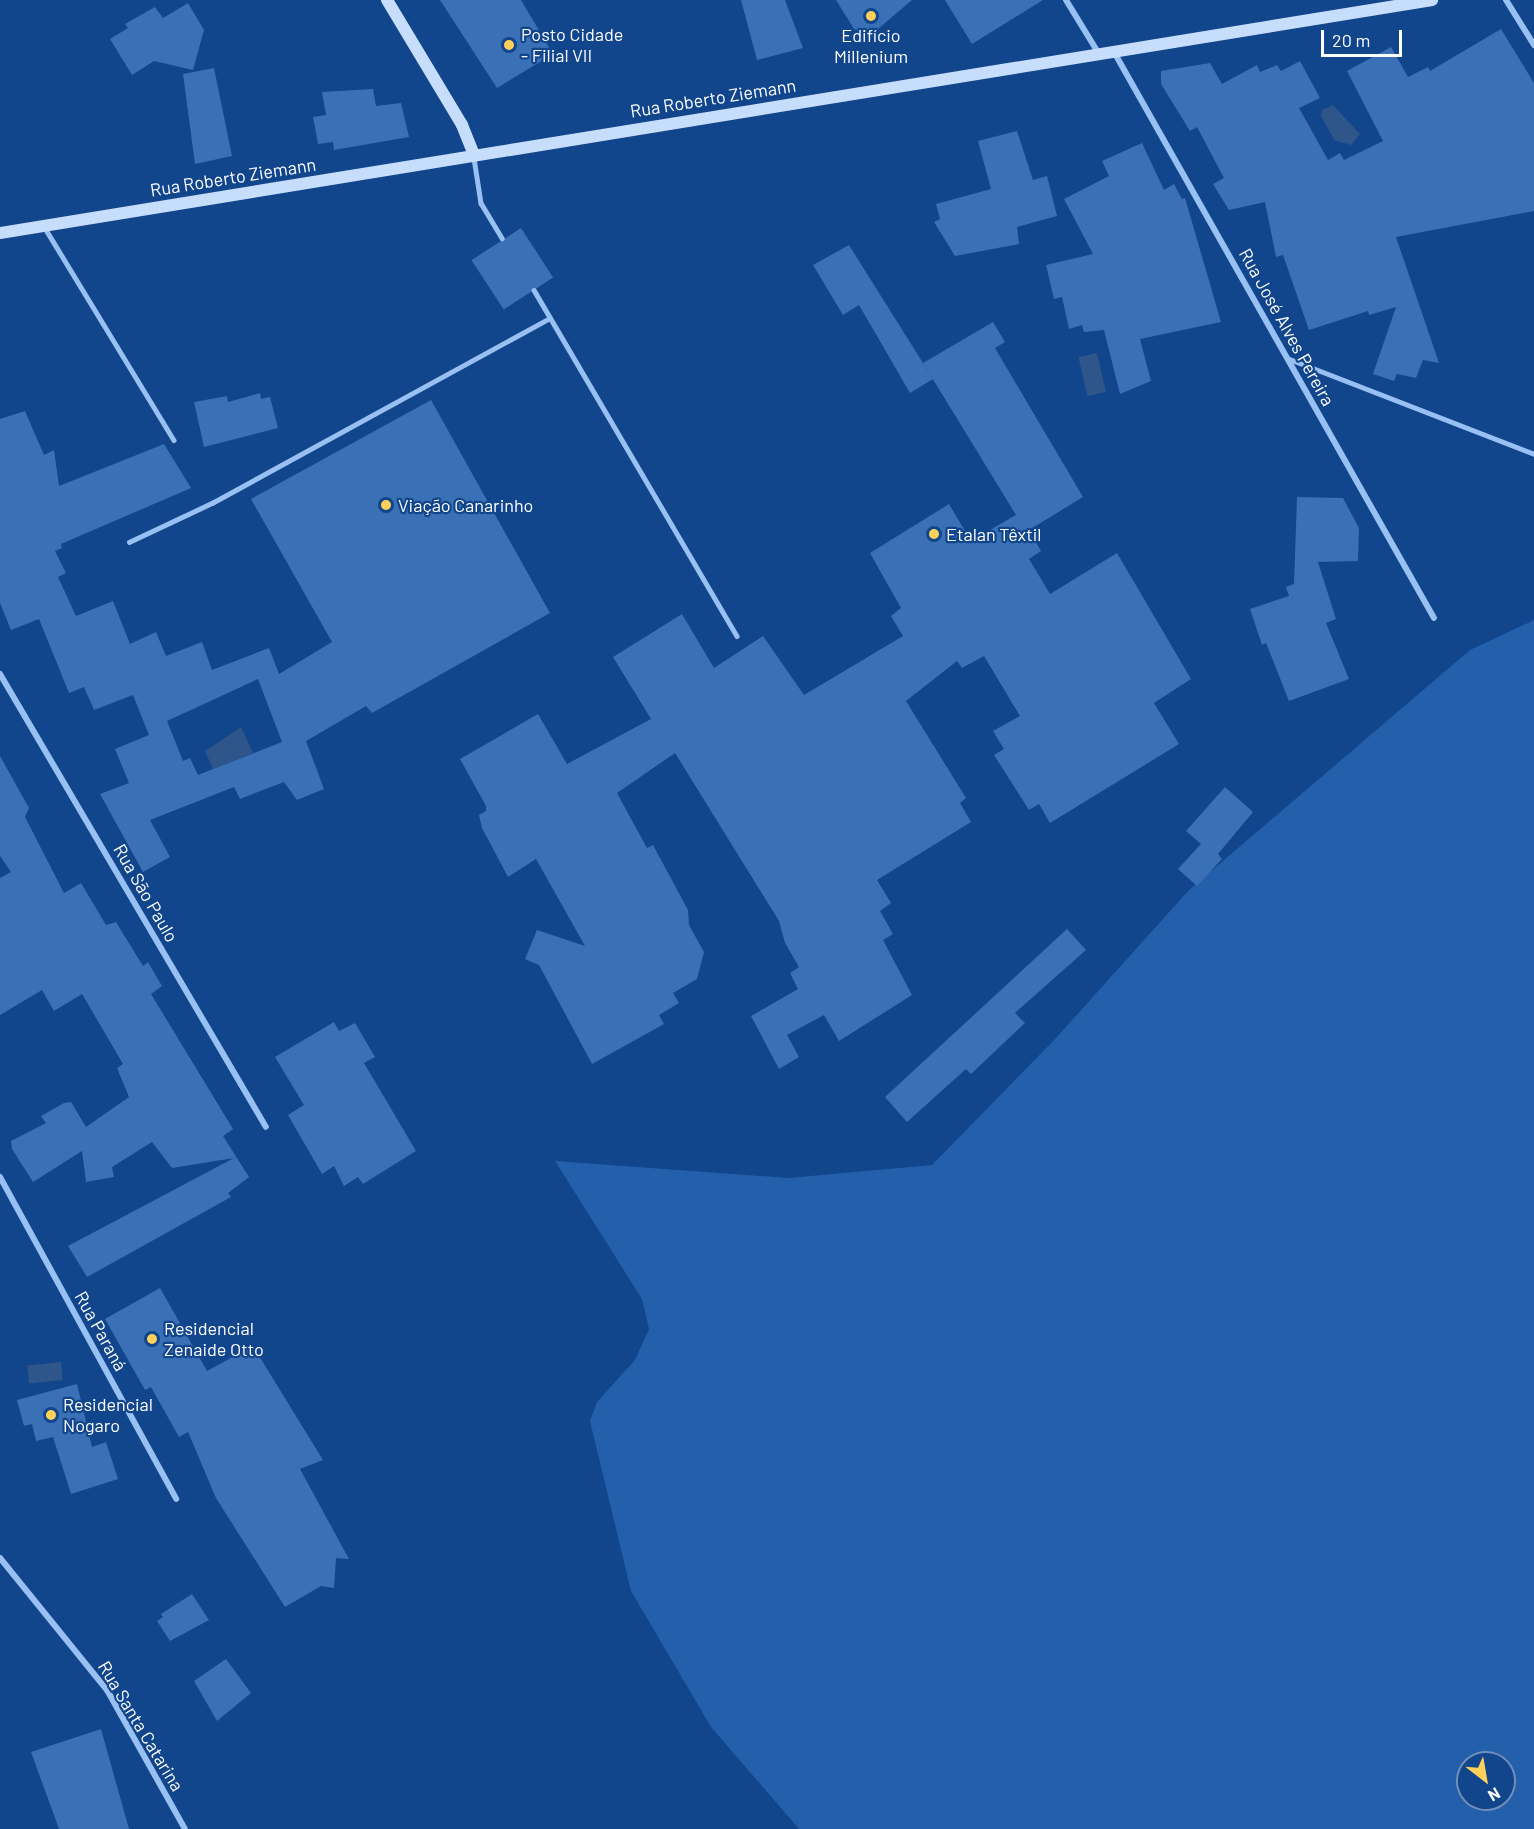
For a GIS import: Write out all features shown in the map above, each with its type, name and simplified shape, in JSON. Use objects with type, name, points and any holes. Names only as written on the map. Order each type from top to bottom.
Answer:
[{"type":"main road","points":[[387,0],[462,125],[474,156]]},
{"type":"main road","name":"Rua Roberto Ziemann","points":[[0,233],[1099,54],[1370,5],[1432,0]]},
{"type":"street","points":[[1066,0],[1099,54]]},
{"type":"street","points":[[1506,0],[1534,45]]},
{"type":"street","name":"Rua José Alves Pereira","points":[[1114,51],[1434,618]]},
{"type":"street","name":"Rua São Paulo","points":[[0,674],[266,1127]]},
{"type":"street","name":"Rua Paraná","points":[[0,1177],[176,1498]]},
{"type":"street","name":"Rua Santa Catarina","points":[[0,1558],[107,1690],[185,1829]]},
{"type":"lane","points":[[474,156],[481,203],[502,238]]},
{"type":"lane","points":[[43,226],[174,440]]},
{"type":"lane","points":[[534,290],[737,636]]},
{"type":"lane","points":[[129,542],[212,503],[550,318]]},
{"type":"lane","points":[[1287,358],[1534,454]]},
{"type":"shaded area","points":[[1333,105],[1360,134],[1351,145],[1334,140],[1321,116],[1322,110]]},
{"type":"shaded area","points":[[1097,353],[1106,392],[1087,396],[1078,357]]},
{"type":"shaded area","points":[[1534,620],[1534,1829],[799,1829],[711,1727],[631,1591],[590,1421],[597,1402],[635,1360],[649,1329],[642,1299],[555,1161],[788,1178],[932,1165],[1056,1038],[1189,890],[1470,650]]},
{"type":"shaded area","points":[[241,727],[253,753],[213,769],[205,751]]},
{"type":"shaded area","points":[[61,1362],[63,1380],[29,1383],[27,1366]]},
{"type":"building","name":"Posto Cidade - Filial VII","points":[[440,0],[521,0],[553,54],[497,88]]},
{"type":"building","points":[[741,0],[785,0],[803,48],[757,60]]},
{"type":"building","name":"Edifício Millenium","points":[[836,0],[912,0],[878,29],[862,32],[854,29]]},
{"type":"building","points":[[945,0],[1043,0],[972,44]]},
{"type":"building","points":[[188,3],[204,30],[193,70],[154,61],[132,75],[110,39],[128,28],[125,24],[155,7],[163,18]]},
{"type":"building","points":[[1501,29],[1534,83],[1534,211],[1396,237],[1439,363],[1423,360],[1416,378],[1397,374],[1394,381],[1373,374],[1396,307],[1369,315],[1368,311],[1309,330],[1283,255],[1276,257],[1265,202],[1229,210],[1213,184],[1224,178],[1197,127],[1190,131],[1161,84],[1161,71],[1210,63],[1222,84],[1257,65],[1260,72],[1277,65],[1281,71],[1300,61],[1320,98],[1299,108],[1328,160],[1340,153],[1344,160],[1383,141],[1347,71],[1391,47],[1408,77],[1428,67],[1430,71]]},
{"type":"building","points":[[214,68],[232,156],[195,164],[183,74]]},
{"type":"building","points":[[373,89],[376,106],[401,103],[409,137],[334,150],[333,142],[318,144],[313,117],[326,115],[322,92]]},
{"type":"building","points":[[1017,131],[1033,180],[1047,176],[1057,216],[1017,227],[1019,244],[955,256],[934,222],[940,219],[936,204],[991,189],[978,141]]},
{"type":"building","points":[[1142,143],[1164,190],[1174,184],[1182,199],[1185,198],[1221,322],[1140,339],[1151,381],[1120,394],[1104,330],[1084,332],[1082,325],[1069,329],[1062,297],[1054,299],[1046,265],[1093,254],[1064,199],[1109,176],[1102,161]]},
{"type":"building","points":[[521,228],[553,277],[504,310],[472,260]]},
{"type":"building","points":[[849,245],[933,379],[910,393],[859,305],[843,315],[813,265]]},
{"type":"building","points":[[993,322],[1005,342],[995,348],[1083,497],[1029,530],[1041,551],[1029,559],[1050,594],[1117,553],[1191,679],[1154,703],[1179,744],[1050,823],[1039,804],[1029,810],[994,755],[1004,749],[993,731],[1020,716],[984,656],[962,668],[957,661],[906,701],[966,798],[960,803],[971,822],[877,880],[891,903],[880,911],[893,934],[883,940],[912,995],[839,1041],[824,1015],[787,1035],[799,1057],[779,1069],[751,1016],[798,989],[790,973],[799,967],[785,943],[779,921],[675,753],[617,793],[647,848],[653,845],[688,910],[689,925],[704,952],[697,979],[673,993],[679,1003],[659,1015],[664,1024],[592,1064],[539,965],[525,959],[537,930],[585,946],[536,859],[508,877],[482,828],[479,815],[486,811],[486,806],[460,759],[538,714],[567,764],[651,719],[613,657],[682,614],[714,668],[763,636],[804,695],[903,636],[891,616],[901,608],[870,553],[949,504],[971,541],[1016,515],[923,363]]},
{"type":"building","points":[[260,393],[261,399],[270,397],[278,428],[204,447],[194,402],[227,396],[228,402]]},
{"type":"building","points":[[431,400],[550,613],[372,713],[366,706],[306,741],[324,789],[297,800],[284,782],[240,799],[234,787],[150,820],[170,857],[143,872],[100,794],[129,783],[115,749],[149,735],[133,695],[94,710],[84,687],[69,693],[39,619],[11,630],[0,603],[0,419],[25,411],[44,455],[54,450],[59,486],[164,444],[191,488],[61,544],[62,548],[55,551],[66,573],[58,577],[76,616],[113,601],[130,644],[156,632],[166,656],[202,642],[212,670],[269,648],[279,674],[332,642],[251,499]],"holes":[[[258,679],[282,742],[198,775],[190,758],[183,761],[167,721]]]},
{"type":"building","points":[[1297,497],[1343,498],[1359,528],[1358,561],[1318,562],[1336,619],[1326,623],[1349,679],[1289,701],[1266,643],[1262,645],[1250,609],[1289,596],[1286,587],[1294,584]]},
{"type":"building","points":[[0,756],[29,808],[25,817],[64,893],[81,883],[106,925],[116,922],[143,966],[148,962],[162,986],[151,994],[233,1129],[223,1136],[249,1177],[228,1193],[231,1197],[87,1277],[68,1246],[234,1158],[172,1168],[152,1142],[112,1167],[114,1177],[86,1182],[82,1151],[33,1182],[12,1149],[11,1141],[46,1123],[41,1116],[64,1103],[71,1102],[86,1127],[129,1097],[117,1068],[123,1064],[82,994],[54,1011],[42,990],[0,1015],[0,878],[11,872],[0,856]]},
{"type":"building","points":[[1225,787],[1253,812],[1218,854],[1222,859],[1197,886],[1178,869],[1201,844],[1186,831]]},
{"type":"building","points":[[1067,929],[1086,950],[1015,1013],[1025,1023],[971,1074],[966,1069],[907,1122],[885,1097]]},
{"type":"building","points":[[334,1022],[339,1031],[355,1023],[375,1057],[364,1063],[416,1151],[363,1184],[358,1177],[344,1186],[334,1166],[322,1174],[288,1115],[304,1105],[275,1057]]},
{"type":"building","points":[[160,1288],[207,1371],[253,1346],[323,1460],[300,1469],[349,1559],[336,1558],[334,1588],[321,1586],[285,1607],[216,1498],[188,1432],[179,1437],[151,1387],[145,1390],[105,1319]]},
{"type":"building","points":[[77,1384],[92,1447],[106,1442],[118,1479],[71,1494],[53,1437],[36,1441],[32,1424],[24,1426],[17,1400]]},
{"type":"building","points":[[192,1594],[209,1620],[170,1641],[157,1621],[163,1617],[161,1614]]},
{"type":"building","points":[[226,1659],[251,1693],[217,1721],[194,1681]]},
{"type":"building","points":[[101,1729],[129,1829],[59,1829],[31,1752]]},
{"type":"place","name":"Edifício Millenium","points":[[871,16]]},
{"type":"place","name":"Posto Cidade - Filial VII","points":[[509,45]]},
{"type":"place","name":"Viação Canarinho","points":[[386,505]]},
{"type":"place","name":"Etalan Têxtil","points":[[934,534]]},
{"type":"place","name":"Residencial Zenaide Otto","points":[[152,1339]]},
{"type":"place","name":"Residencial Nogaro","points":[[51,1415]]}]
